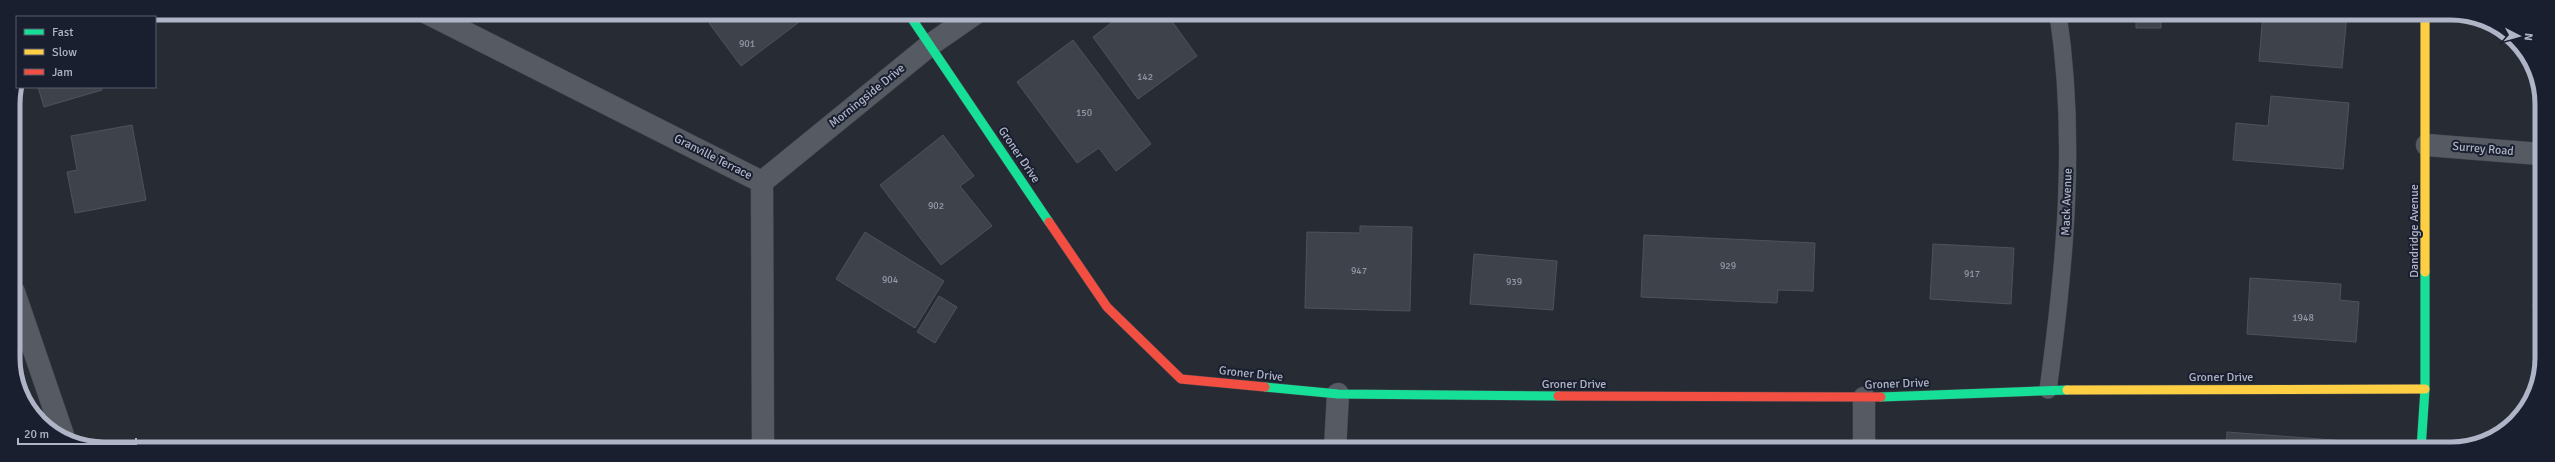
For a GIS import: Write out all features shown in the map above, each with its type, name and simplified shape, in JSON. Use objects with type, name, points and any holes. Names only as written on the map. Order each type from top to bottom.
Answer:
[{"type":"street","name":"Granville Terrace","points":[[441,20],[762,182],[763,442]]},
{"type":"street","name":"Groner Drive","points":[[913,20],[1107,307],[1181,379],[1338,394],[1864,398],[2048,390],[2425,389]]},
{"type":"street","name":"Morningside Drive","points":[[762,182],[930,45],[966,20]]},
{"type":"street","name":"Dandridge Avenue","points":[[2421,442],[2425,389],[2425,20]]},
{"type":"street","name":"Surrey Road","points":[[2426,145],[2535,154]]},
{"type":"street","points":[[20,310],[61,430]]},
{"type":"street","points":[[1335,442],[1338,394]]},
{"type":"street","points":[[1864,398],[1864,442]]},
{"type":"lane","name":"Mack Avenue","points":[[2048,390],[2063,285],[2068,191],[2068,106],[2059,20]]},
{"type":"building","points":[[713,20],[802,20],[741,66],[709,23]]},
{"type":"building","points":[[1115,20],[1171,20],[1197,56],[1138,99],[1093,37]]},
{"type":"building","points":[[2136,20],[2161,20],[2161,28],[2136,28]]},
{"type":"building","points":[[2262,20],[2346,20],[2342,68],[2259,61]]},
{"type":"building","points":[[1073,40],[1151,144],[1116,171],[1099,148],[1077,163],[1017,82]]},
{"type":"building","points":[[38,88],[101,88],[102,90],[44,107]]},
{"type":"building","points":[[2271,96],[2349,103],[2343,169],[2233,160],[2236,123],[2268,126]]},
{"type":"building","points":[[132,125],[146,200],[75,213],[67,172],[77,170],[71,136]]},
{"type":"building","points":[[943,135],[974,176],[960,186],[992,226],[941,265],[880,185]]},
{"type":"building","points":[[1360,226],[1412,227],[1410,311],[1305,308],[1307,232],[1360,233]]},
{"type":"building","points":[[865,232],[944,281],[915,328],[836,279]]},
{"type":"building","points":[[1644,235],[1815,243],[1813,291],[1778,290],[1777,303],[1641,297]]},
{"type":"building","points":[[1933,244],[2014,248],[2011,304],[1930,299]]},
{"type":"building","points":[[1474,254],[1557,261],[1553,310],[1470,304]]},
{"type":"building","points":[[2250,278],[2341,284],[2340,300],[2359,302],[2356,342],[2247,334]]},
{"type":"building","points":[[2535,279],[2535,307],[2533,307]]},
{"type":"building","points":[[939,296],[957,307],[935,343],[917,332]]},
{"type":"building","points":[[2227,432],[2360,442],[2226,442]]},
{"type":"traffic: fast","points":[[913,20],[1049,222]]},
{"type":"traffic: fast","points":[[2421,442],[2425,389],[2425,272]]},
{"type":"traffic: fast","points":[[1265,387],[1338,394],[1558,396]]},
{"type":"traffic: fast","points":[[1881,397],[2067,390]]},
{"type":"traffic: slow","points":[[2425,20],[2425,272]]},
{"type":"traffic: slow","points":[[2067,390],[2425,389]]},
{"type":"traffic: jam","points":[[1049,222],[1107,307],[1181,379],[1265,387]]},
{"type":"traffic: jam","points":[[1558,396],[1881,397]]}]
